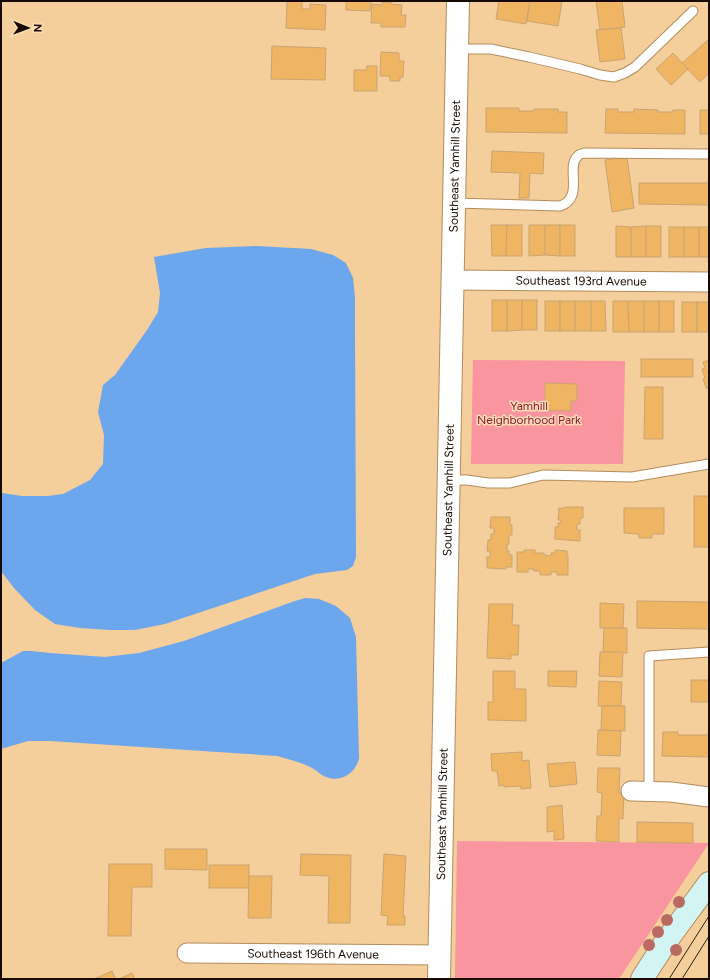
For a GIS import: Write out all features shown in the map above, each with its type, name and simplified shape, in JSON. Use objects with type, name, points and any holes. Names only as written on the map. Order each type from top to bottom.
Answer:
[{"type":"main road","points":[[642,979],[665,943],[709,883]]},
{"type":"street","name":"Southeast Yamhill Street","points":[[440,979],[458,1]]},
{"type":"street","name":"Southeast 193rd Avenue","points":[[452,280],[709,282]]},
{"type":"street","points":[[640,791],[671,792],[709,797]]},
{"type":"street","name":"Southeast 196th Avenue","points":[[187,953],[440,954]]},
{"type":"lane","points":[[457,49],[491,50],[529,57],[600,75],[614,77],[635,67],[693,11]]},
{"type":"lane","points":[[454,203],[560,206],[567,204],[572,197],[574,161],[578,156],[584,153],[709,154]]},
{"type":"lane","points":[[448,480],[510,483],[543,476],[632,477],[709,464]]},
{"type":"lane","points":[[640,791],[649,656],[709,652]]},
{"type":"green space","name":"Yamhill Neighborhood Park","points":[[473,360],[625,361],[623,464],[471,464]]},
{"type":"green space","points":[[457,841],[709,843],[619,979],[455,979]]},
{"type":"water","points":[[257,246],[311,249],[333,255],[346,263],[353,278],[355,297],[356,557],[353,566],[347,570],[315,574],[165,624],[135,630],[80,628],[55,624],[35,610],[14,588],[1,571],[1,494],[48,496],[63,494],[90,480],[103,464],[104,435],[98,412],[103,385],[115,375],[158,312],[160,293],[154,257],[206,248]]},
{"type":"water","points":[[305,598],[319,599],[336,606],[350,618],[356,637],[359,758],[355,768],[342,778],[332,779],[326,777],[306,765],[277,756],[50,741],[28,741],[1,749],[1,663],[23,651],[105,657],[139,653],[184,641]]},
{"type":"building","points":[[287,1],[302,1],[302,9],[310,9],[310,4],[326,5],[325,30],[286,28]]},
{"type":"building","points":[[346,1],[371,1],[370,11],[346,10]]},
{"type":"building","points":[[499,1],[530,1],[526,24],[496,19]]},
{"type":"building","points":[[530,1],[562,1],[558,26],[527,21]]},
{"type":"building","points":[[596,1],[622,1],[625,27],[600,30]]},
{"type":"building","points":[[382,2],[391,2],[391,4],[402,5],[401,15],[406,15],[405,27],[381,27],[381,23],[371,23],[372,4],[382,5]]},
{"type":"building","points":[[621,28],[625,59],[600,62],[596,30]]},
{"type":"building","points":[[709,39],[709,73],[700,82],[682,63]]},
{"type":"building","points":[[272,46],[326,48],[325,80],[271,79]]},
{"type":"building","points":[[381,52],[399,53],[399,61],[404,61],[403,77],[400,77],[400,81],[390,81],[390,76],[380,76]]},
{"type":"building","points":[[673,53],[688,69],[671,85],[656,69]]},
{"type":"building","points":[[367,66],[377,66],[377,91],[354,91],[354,70],[366,70]]},
{"type":"building","points":[[486,108],[519,108],[519,111],[534,111],[534,109],[558,109],[558,112],[567,112],[567,133],[486,132]]},
{"type":"building","points":[[606,109],[618,109],[618,112],[634,112],[634,109],[658,110],[658,112],[685,110],[685,134],[605,133]]},
{"type":"building","points":[[700,110],[709,110],[709,134],[700,134]]},
{"type":"building","points":[[492,151],[544,153],[543,174],[530,173],[529,198],[519,198],[520,173],[491,172]]},
{"type":"building","points":[[627,157],[634,208],[612,212],[605,160]]},
{"type":"building","points":[[639,183],[709,183],[709,205],[639,204]]},
{"type":"building","points":[[491,225],[507,225],[506,256],[492,256]]},
{"type":"building","points":[[507,225],[522,225],[522,256],[506,256]]},
{"type":"building","points":[[529,225],[545,225],[545,255],[529,256]]},
{"type":"building","points":[[545,225],[560,225],[560,256],[545,255]]},
{"type":"building","points":[[560,225],[575,225],[575,256],[560,256]]},
{"type":"building","points":[[616,226],[631,227],[631,257],[616,257]]},
{"type":"building","points":[[646,226],[646,257],[631,257],[631,227]]},
{"type":"building","points":[[646,226],[661,226],[661,257],[646,257]]},
{"type":"building","points":[[669,227],[684,227],[684,257],[669,257]]},
{"type":"building","points":[[684,227],[699,227],[699,257],[684,257]]},
{"type":"building","points":[[699,227],[709,227],[709,257],[699,257]]},
{"type":"building","points":[[492,300],[507,300],[507,331],[492,331]]},
{"type":"building","points":[[507,300],[522,300],[522,330],[507,331]]},
{"type":"building","points":[[522,300],[537,300],[537,330],[522,330]]},
{"type":"building","points":[[545,301],[560,301],[560,331],[545,331]]},
{"type":"building","points":[[560,301],[575,301],[575,331],[560,331]]},
{"type":"building","points":[[575,301],[591,301],[591,331],[575,331]]},
{"type":"building","points":[[591,301],[605,301],[606,331],[591,331]]},
{"type":"building","points":[[613,301],[628,301],[629,332],[613,332]]},
{"type":"building","points":[[628,301],[644,301],[644,332],[629,332]]},
{"type":"building","points":[[644,301],[659,301],[659,332],[644,332]]},
{"type":"building","points":[[659,301],[674,301],[674,332],[659,332]]},
{"type":"building","points":[[682,302],[697,302],[697,332],[682,332]]},
{"type":"building","points":[[697,302],[709,302],[709,332],[697,332]]},
{"type":"building","points":[[641,359],[693,359],[693,377],[641,377]]},
{"type":"building","points":[[709,360],[709,391],[708,388],[706,388],[703,379],[705,378],[702,369],[705,368],[703,362]]},
{"type":"building","points":[[545,383],[577,384],[577,401],[571,401],[571,411],[545,410]]},
{"type":"building","points":[[645,387],[663,387],[663,439],[644,439]]},
{"type":"building","points":[[694,496],[709,496],[709,547],[694,547]]},
{"type":"building","points":[[583,507],[583,518],[580,518],[580,524],[577,524],[577,530],[580,530],[580,541],[555,539],[555,527],[558,527],[558,523],[561,523],[561,520],[558,520],[559,508]]},
{"type":"building","points":[[624,508],[664,508],[664,534],[652,534],[652,538],[639,538],[639,534],[624,533]]},
{"type":"building","points":[[491,517],[510,517],[512,535],[509,535],[507,551],[509,551],[509,555],[512,555],[512,567],[506,567],[506,569],[487,568],[487,557],[490,557],[490,551],[487,551],[488,540],[491,540],[491,534],[494,534],[494,528],[490,528]]},
{"type":"building","points":[[524,550],[535,550],[535,553],[544,553],[544,555],[551,556],[551,553],[555,553],[555,550],[567,551],[568,575],[557,575],[557,572],[551,572],[551,575],[540,575],[540,571],[534,571],[534,569],[528,569],[528,572],[517,572],[517,552],[524,552]]},
{"type":"building","points":[[637,601],[709,602],[709,629],[637,628]]},
{"type":"building","points":[[600,603],[624,604],[623,628],[600,628]]},
{"type":"building","points":[[489,604],[513,604],[512,625],[519,625],[518,655],[511,655],[511,659],[487,658]]},
{"type":"building","points":[[604,628],[627,628],[627,653],[603,652]]},
{"type":"building","points":[[600,652],[623,652],[622,677],[599,676]]},
{"type":"building","points":[[493,671],[515,671],[515,689],[526,689],[526,721],[488,720],[488,702],[493,702]]},
{"type":"building","points":[[548,671],[577,671],[576,687],[548,686]]},
{"type":"building","points":[[691,680],[709,680],[709,702],[691,702]]},
{"type":"building","points":[[599,681],[622,682],[621,706],[598,706]]},
{"type":"building","points":[[602,706],[625,706],[625,731],[601,730]]},
{"type":"building","points":[[598,730],[621,731],[620,756],[597,755]]},
{"type":"building","points":[[663,732],[678,732],[678,735],[709,735],[709,757],[662,756]]},
{"type":"building","points":[[522,752],[522,761],[529,760],[531,788],[521,789],[521,786],[499,786],[497,771],[492,771],[491,754]]},
{"type":"building","points":[[575,762],[577,784],[550,787],[547,764]]},
{"type":"building","points":[[598,768],[620,768],[619,793],[624,793],[623,819],[619,818],[619,842],[596,841],[597,816],[601,816],[602,793],[597,792]]},
{"type":"building","points":[[562,805],[564,839],[554,840],[554,831],[547,832],[547,807]]},
{"type":"building","points":[[637,822],[693,823],[693,843],[637,842]]},
{"type":"building","points":[[165,849],[207,849],[207,870],[165,869]]},
{"type":"building","points":[[301,854],[351,855],[350,923],[328,923],[329,876],[300,875]]},
{"type":"building","points":[[384,854],[406,856],[403,916],[405,916],[405,925],[387,925],[388,916],[381,915]]},
{"type":"building","points":[[109,864],[152,864],[152,887],[132,887],[131,936],[108,936]]},
{"type":"building","points":[[209,865],[249,865],[249,888],[209,888]]},
{"type":"building","points":[[249,876],[272,876],[271,918],[248,918]]},
{"type":"building","points":[[112,971],[115,978],[114,979],[94,979]]},
{"type":"building","points":[[132,973],[135,979],[119,979]]},
{"type":"tram line","points":[[669,979],[709,916]]},
{"type":"tram line","points":[[682,979],[709,936]]}]
